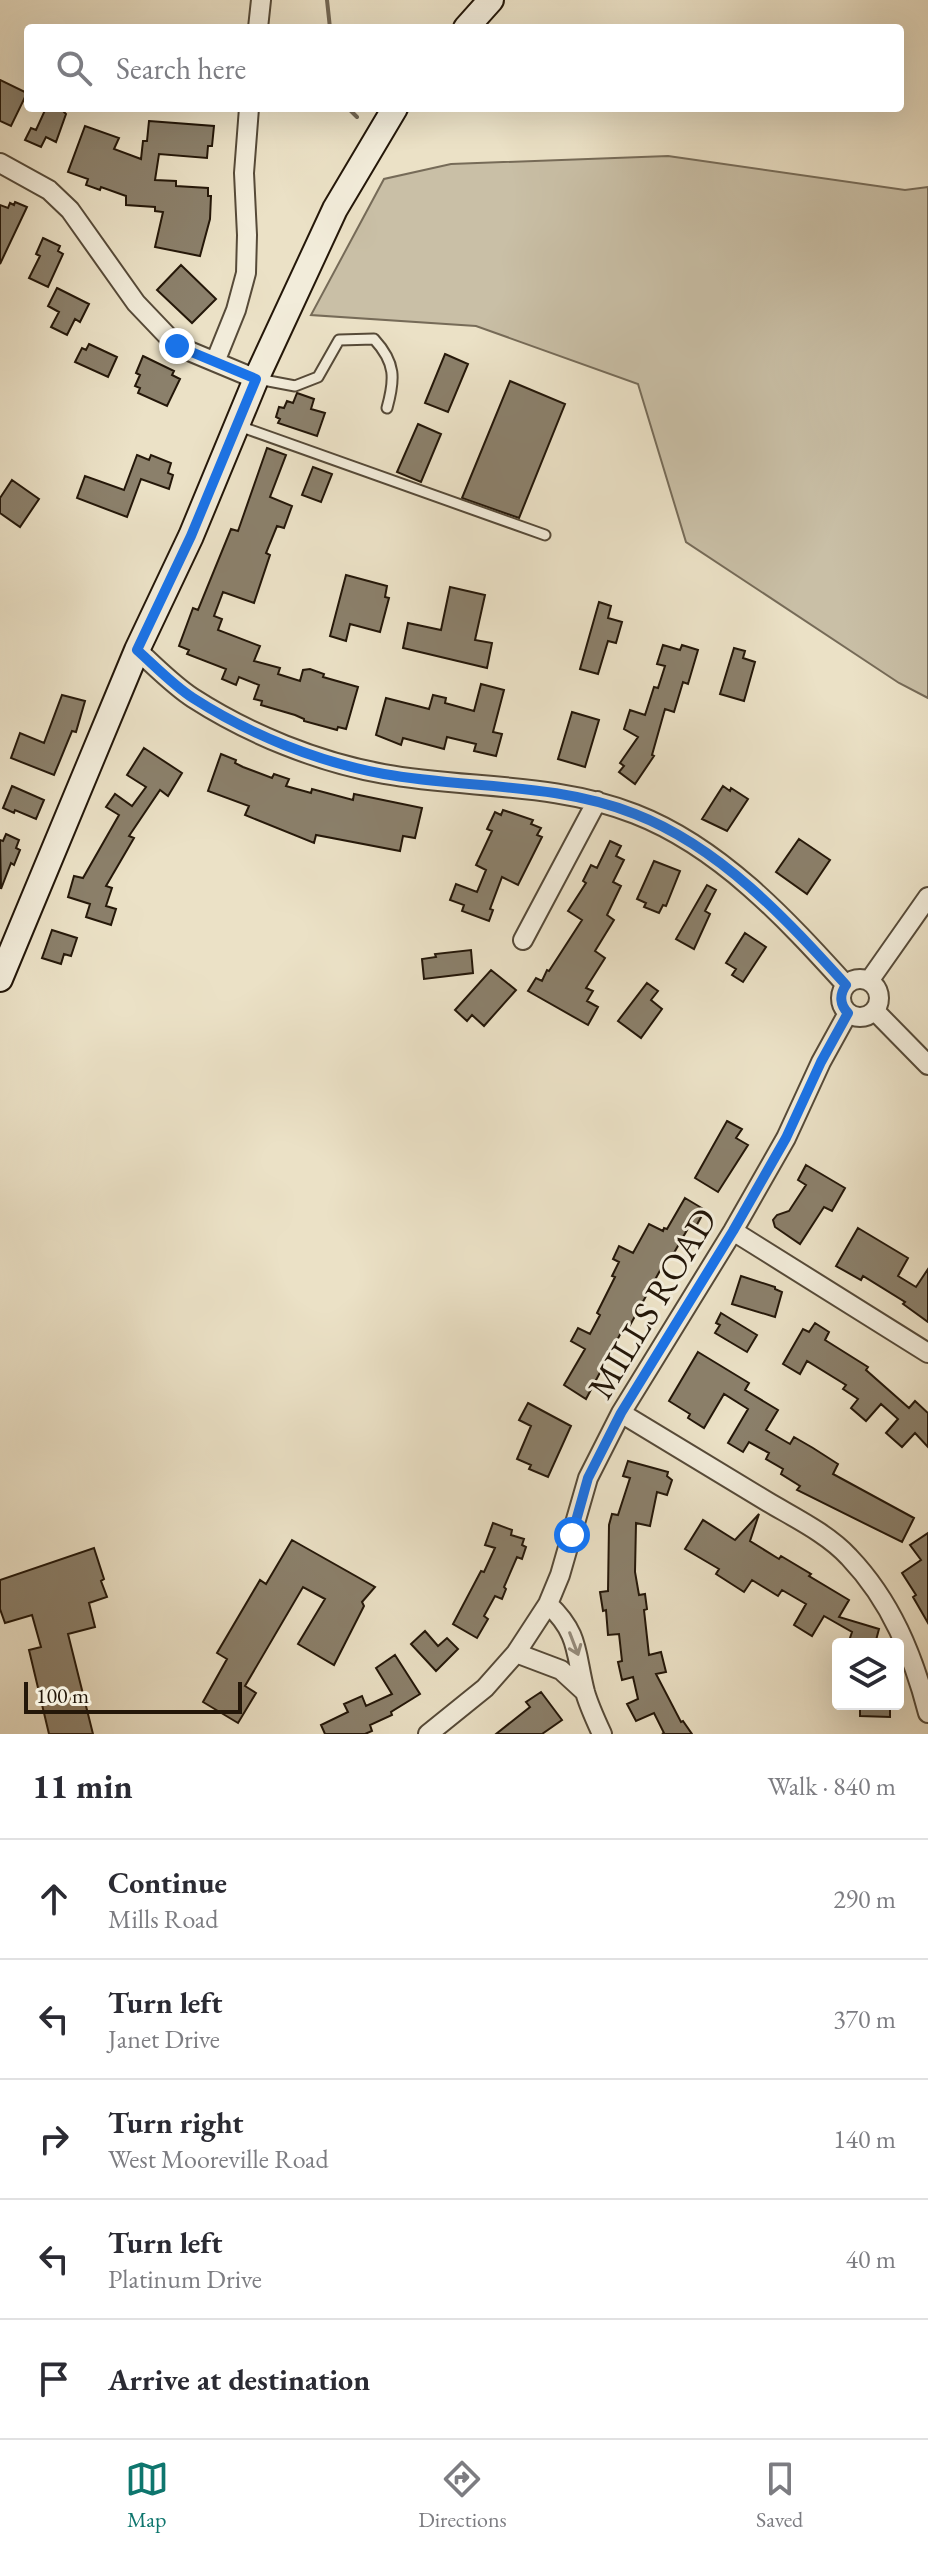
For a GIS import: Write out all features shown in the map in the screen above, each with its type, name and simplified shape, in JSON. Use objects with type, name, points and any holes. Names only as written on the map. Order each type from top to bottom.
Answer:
[{"type":"main road","points":[[470,24],[491,0]]},
{"type":"main road","points":[[0,979],[137,650],[191,536],[256,379],[335,209],[393,112]]},
{"type":"street","points":[[258,24],[261,0]]},
{"type":"street","points":[[215,362],[236,310],[246,273],[244,173],[249,112]]},
{"type":"street","points":[[0,163],[49,190],[70,210],[136,303],[177,346],[256,379]]},
{"type":"street","points":[[137,650],[191,697],[259,733],[330,761],[385,774],[507,787],[597,801],[659,824],[696,847],[754,891],[802,936],[846,985]]},
{"type":"street","points":[[523,940],[597,801]]},
{"type":"street","points":[[869,981],[928,897]]},
{"type":"street","points":[[857,979],[869,981],[879,995],[875,1011],[865,1017],[848,1013],[841,997],[846,985],[857,979]]},
{"type":"street","points":[[875,1011],[928,1065]]},
{"type":"street","name":"MILLS ROAD","points":[[428,1734],[485,1688],[516,1653],[548,1604],[560,1575],[588,1478],[621,1413],[733,1231],[786,1138],[821,1062],[848,1013]]},
{"type":"street","points":[[733,1231],[928,1353]]},
{"type":"street","points":[[621,1413],[813,1529],[846,1553],[866,1576],[900,1629],[928,1713]]},
{"type":"street","points":[[548,1604],[564,1619],[578,1650],[585,1692],[602,1734]]},
{"type":"street","points":[[516,1653],[561,1670],[585,1692]]},
{"type":"lane","points":[[256,379],[295,386],[318,377],[339,340],[374,339],[387,353],[394,381],[387,408]]},
{"type":"lane","points":[[236,425],[545,535]]},
{"type":"shaded area","points":[[668,156],[905,190],[928,187],[928,698],[899,683],[686,542],[638,384],[476,326],[311,315],[384,179],[451,164]]},
{"type":"building","points":[[0,80],[24,92],[24,99],[11,126],[0,121]]},
{"type":"building","points":[[44,112],[66,114],[56,142],[46,137],[41,147],[25,140],[31,128],[36,130]]},
{"type":"building","points":[[149,121],[214,126],[207,158],[159,154],[155,180],[176,181],[176,186],[208,188],[208,196],[211,196],[210,219],[200,256],[155,247],[163,212],[155,211],[155,207],[126,205],[126,196],[86,185],[88,179],[68,172],[85,126],[119,138],[114,149],[141,159]]},
{"type":"building","points":[[15,202],[27,207],[0,264],[0,205],[8,208],[10,203],[14,205]]},
{"type":"building","points":[[43,238],[60,246],[58,251],[63,254],[48,287],[29,278],[40,256],[36,254]]},
{"type":"building","points":[[181,265],[216,299],[192,323],[157,290]]},
{"type":"building","points":[[57,288],[89,304],[80,322],[75,319],[67,335],[51,327],[59,312],[48,306]]},
{"type":"building","points":[[89,344],[117,357],[108,377],[75,362],[82,348],[86,350]]},
{"type":"building","points":[[445,354],[468,364],[448,412],[425,403]]},
{"type":"building","points":[[143,356],[174,371],[172,375],[180,379],[167,406],[138,393],[140,388],[135,386],[140,375],[136,373]]},
{"type":"building","points":[[510,381],[565,404],[519,518],[462,498]]},
{"type":"building","points":[[297,393],[314,399],[311,409],[325,413],[317,436],[278,423],[279,407],[284,408],[287,401],[293,403]]},
{"type":"building","points":[[418,424],[441,434],[421,482],[397,472]]},
{"type":"building","points":[[267,448],[286,455],[270,497],[292,506],[284,528],[277,526],[266,553],[270,555],[254,603],[223,592],[214,616],[222,619],[218,630],[260,646],[254,661],[280,668],[278,674],[300,681],[303,670],[310,669],[324,674],[323,677],[358,687],[346,729],[338,727],[337,730],[304,721],[295,715],[261,705],[262,701],[254,699],[259,685],[239,677],[236,685],[222,679],[226,669],[187,654],[189,650],[179,646],[193,608],[198,610],[231,529],[238,531]]},
{"type":"building","points":[[137,455],[149,460],[151,455],[171,463],[168,473],[173,475],[169,489],[141,479],[127,517],[77,498],[85,476],[124,490]]},
{"type":"building","points":[[313,467],[332,474],[321,502],[302,495]]},
{"type":"building","points":[[12,480],[39,499],[20,527],[0,513],[0,498]]},
{"type":"building","points":[[346,575],[387,586],[385,597],[389,598],[380,632],[350,624],[346,641],[330,636]]},
{"type":"building","points":[[450,587],[485,595],[475,640],[492,643],[487,668],[403,648],[408,623],[441,630]]},
{"type":"building","points":[[599,602],[611,606],[608,618],[622,622],[616,643],[608,641],[598,674],[580,669]]},
{"type":"building","points":[[663,645],[680,650],[682,645],[698,650],[688,684],[683,682],[674,712],[665,709],[654,756],[635,784],[619,772],[624,766],[620,763],[638,737],[624,729],[630,710],[645,715],[654,687],[658,688],[665,666],[657,664]]},
{"type":"building","points":[[734,648],[745,651],[743,658],[755,662],[744,701],[720,694]]},
{"type":"building","points":[[481,684],[504,690],[493,732],[502,734],[496,756],[474,751],[476,744],[447,737],[444,749],[403,738],[401,745],[376,735],[386,698],[429,709],[433,695],[446,698],[445,703],[474,711]]},
{"type":"building","points":[[62,695],[85,701],[76,732],[72,731],[54,775],[11,758],[20,733],[44,743]]},
{"type":"building","points":[[572,712],[599,720],[585,767],[558,759]]},
{"type":"building","points":[[144,748],[182,773],[168,796],[160,790],[129,836],[134,838],[106,886],[112,888],[106,906],[116,909],[111,925],[86,917],[90,904],[68,897],[74,876],[83,878],[119,815],[106,807],[115,794],[132,806],[146,787],[127,775]]},
{"type":"building","points":[[221,754],[272,778],[274,774],[289,779],[286,786],[311,793],[312,789],[353,800],[354,794],[422,808],[415,838],[403,836],[400,851],[316,835],[314,843],[245,815],[249,806],[208,791]]},
{"type":"building","points":[[12,786],[44,800],[36,819],[3,808]]},
{"type":"building","points":[[723,786],[748,799],[727,831],[702,819]]},
{"type":"building","points":[[503,810],[533,820],[531,824],[541,828],[537,835],[542,837],[518,885],[502,877],[490,909],[493,910],[489,921],[462,911],[464,905],[450,900],[456,884],[477,892],[486,870],[476,865],[492,831],[487,829],[495,812],[501,815]]},
{"type":"building","points":[[6,834],[19,840],[16,848],[20,850],[1,889],[0,840],[3,841]]},
{"type":"building","points":[[799,839],[830,860],[807,894],[776,872]]},
{"type":"building","points":[[610,841],[621,846],[616,856],[624,860],[613,882],[621,886],[607,915],[614,920],[595,951],[605,958],[586,988],[593,991],[587,1001],[598,1007],[588,1025],[528,991],[536,978],[542,981],[582,920],[568,911],[586,883],[583,881],[591,865],[597,868]]},
{"type":"building","points":[[654,861],[680,871],[666,906],[663,905],[659,913],[644,907],[646,903],[637,899]]},
{"type":"building","points":[[707,885],[716,890],[705,911],[710,914],[694,949],[676,939]]},
{"type":"building","points":[[52,930],[77,938],[71,956],[64,954],[61,964],[42,958]]},
{"type":"building","points":[[745,933],[766,947],[743,982],[732,975],[736,969],[726,963]]},
{"type":"building","points":[[471,950],[473,973],[424,979],[422,959],[436,957],[435,954]]},
{"type":"building","points":[[491,970],[516,990],[484,1026],[472,1015],[467,1021],[455,1010]]},
{"type":"building","points":[[647,983],[658,991],[651,1000],[662,1009],[641,1038],[618,1021]]},
{"type":"building","points":[[727,1121],[742,1129],[736,1138],[748,1145],[718,1192],[695,1178]]},
{"type":"building","points":[[806,1165],[845,1188],[832,1211],[824,1207],[800,1244],[775,1227],[773,1220],[789,1211],[806,1185],[798,1180]]},
{"type":"building","points":[[685,1198],[705,1210],[695,1228],[690,1225],[671,1258],[668,1256],[628,1329],[624,1327],[586,1399],[564,1385],[585,1349],[571,1341],[578,1328],[590,1334],[600,1315],[597,1313],[615,1277],[612,1276],[619,1262],[613,1259],[619,1246],[633,1253],[649,1224],[663,1231],[667,1229]]},
{"type":"building","points":[[858,1228],[908,1258],[898,1276],[916,1287],[928,1269],[928,1322],[903,1304],[905,1302],[863,1276],[861,1280],[836,1266]]},
{"type":"building","points":[[741,1276],[782,1292],[775,1317],[732,1304]]},
{"type":"building","points":[[721,1313],[757,1335],[747,1352],[715,1333],[720,1325],[716,1323]]},
{"type":"building","points":[[815,1323],[829,1332],[825,1340],[868,1367],[866,1370],[909,1408],[915,1401],[928,1413],[928,1447],[915,1433],[902,1447],[886,1433],[898,1419],[881,1404],[866,1421],[851,1408],[858,1399],[843,1389],[846,1385],[807,1361],[800,1374],[783,1364],[803,1329],[809,1332]]},
{"type":"building","points":[[698,1352],[749,1383],[745,1390],[778,1410],[766,1430],[790,1444],[794,1437],[813,1448],[838,1464],[833,1474],[914,1518],[902,1542],[797,1490],[800,1486],[781,1474],[783,1469],[766,1459],[769,1453],[749,1442],[743,1452],[728,1443],[748,1409],[724,1394],[704,1428],[688,1418],[690,1414],[669,1401]]},
{"type":"building","points":[[528,1403],[571,1426],[548,1477],[529,1469],[531,1465],[517,1459],[531,1426],[519,1420]]},
{"type":"building","points":[[628,1461],[668,1472],[667,1476],[672,1480],[667,1495],[657,1492],[650,1526],[636,1523],[635,1572],[639,1595],[645,1594],[649,1655],[661,1652],[666,1672],[656,1674],[681,1722],[692,1734],[662,1734],[654,1713],[636,1721],[627,1704],[638,1699],[633,1677],[622,1680],[618,1662],[622,1661],[619,1634],[608,1635],[606,1610],[603,1611],[600,1592],[608,1591],[609,1525],[612,1514],[618,1515],[630,1478],[623,1476]]},
{"type":"building","points":[[759,1514],[750,1541],[779,1559],[781,1556],[849,1600],[839,1617],[879,1629],[877,1638],[850,1638],[852,1632],[824,1616],[812,1636],[794,1625],[806,1604],[782,1590],[778,1596],[752,1580],[744,1592],[716,1574],[719,1569],[685,1549],[703,1520],[735,1540]]},
{"type":"building","points":[[493,1523],[512,1530],[511,1535],[524,1539],[522,1545],[526,1547],[522,1559],[517,1557],[502,1599],[495,1596],[484,1616],[488,1619],[477,1638],[453,1624],[495,1548],[485,1545]]},
{"type":"building","points":[[928,1533],[928,1623],[902,1573],[921,1560],[910,1545]]},
{"type":"building","points":[[292,1540],[375,1587],[362,1602],[364,1606],[334,1665],[298,1644],[325,1599],[303,1587],[245,1686],[256,1693],[238,1723],[203,1702],[227,1659],[217,1653],[260,1580],[266,1584]]},
{"type":"building","points":[[94,1548],[107,1597],[89,1603],[95,1627],[68,1634],[93,1734],[49,1734],[29,1650],[41,1647],[32,1615],[5,1623],[0,1609],[0,1580]]},
{"type":"building","points":[[425,1631],[438,1646],[447,1638],[458,1649],[436,1671],[411,1644]]},
{"type":"building","points":[[395,1655],[420,1694],[391,1712],[392,1715],[370,1725],[372,1731],[365,1734],[325,1734],[321,1725],[348,1712],[344,1704],[362,1696],[366,1706],[392,1694],[376,1668]]},
{"type":"building","points":[[541,1692],[562,1720],[542,1734],[496,1734],[530,1707],[526,1702]]},
{"type":"building","points":[[860,1710],[890,1710],[890,1717],[860,1716]]},
{"type":"waterway","points":[[327,0],[330,24]]},
{"type":"waterway","points":[[352,112],[357,117]]},
{"type":"route","points":[[177,346],[256,379],[191,536],[137,650],[191,697],[259,733],[330,761],[385,774],[566,794],[597,801],[659,824],[696,847],[754,891],[802,936],[846,985],[841,997],[848,1013],[821,1062],[786,1138],[733,1231],[621,1413],[588,1478],[572,1535]]}]
